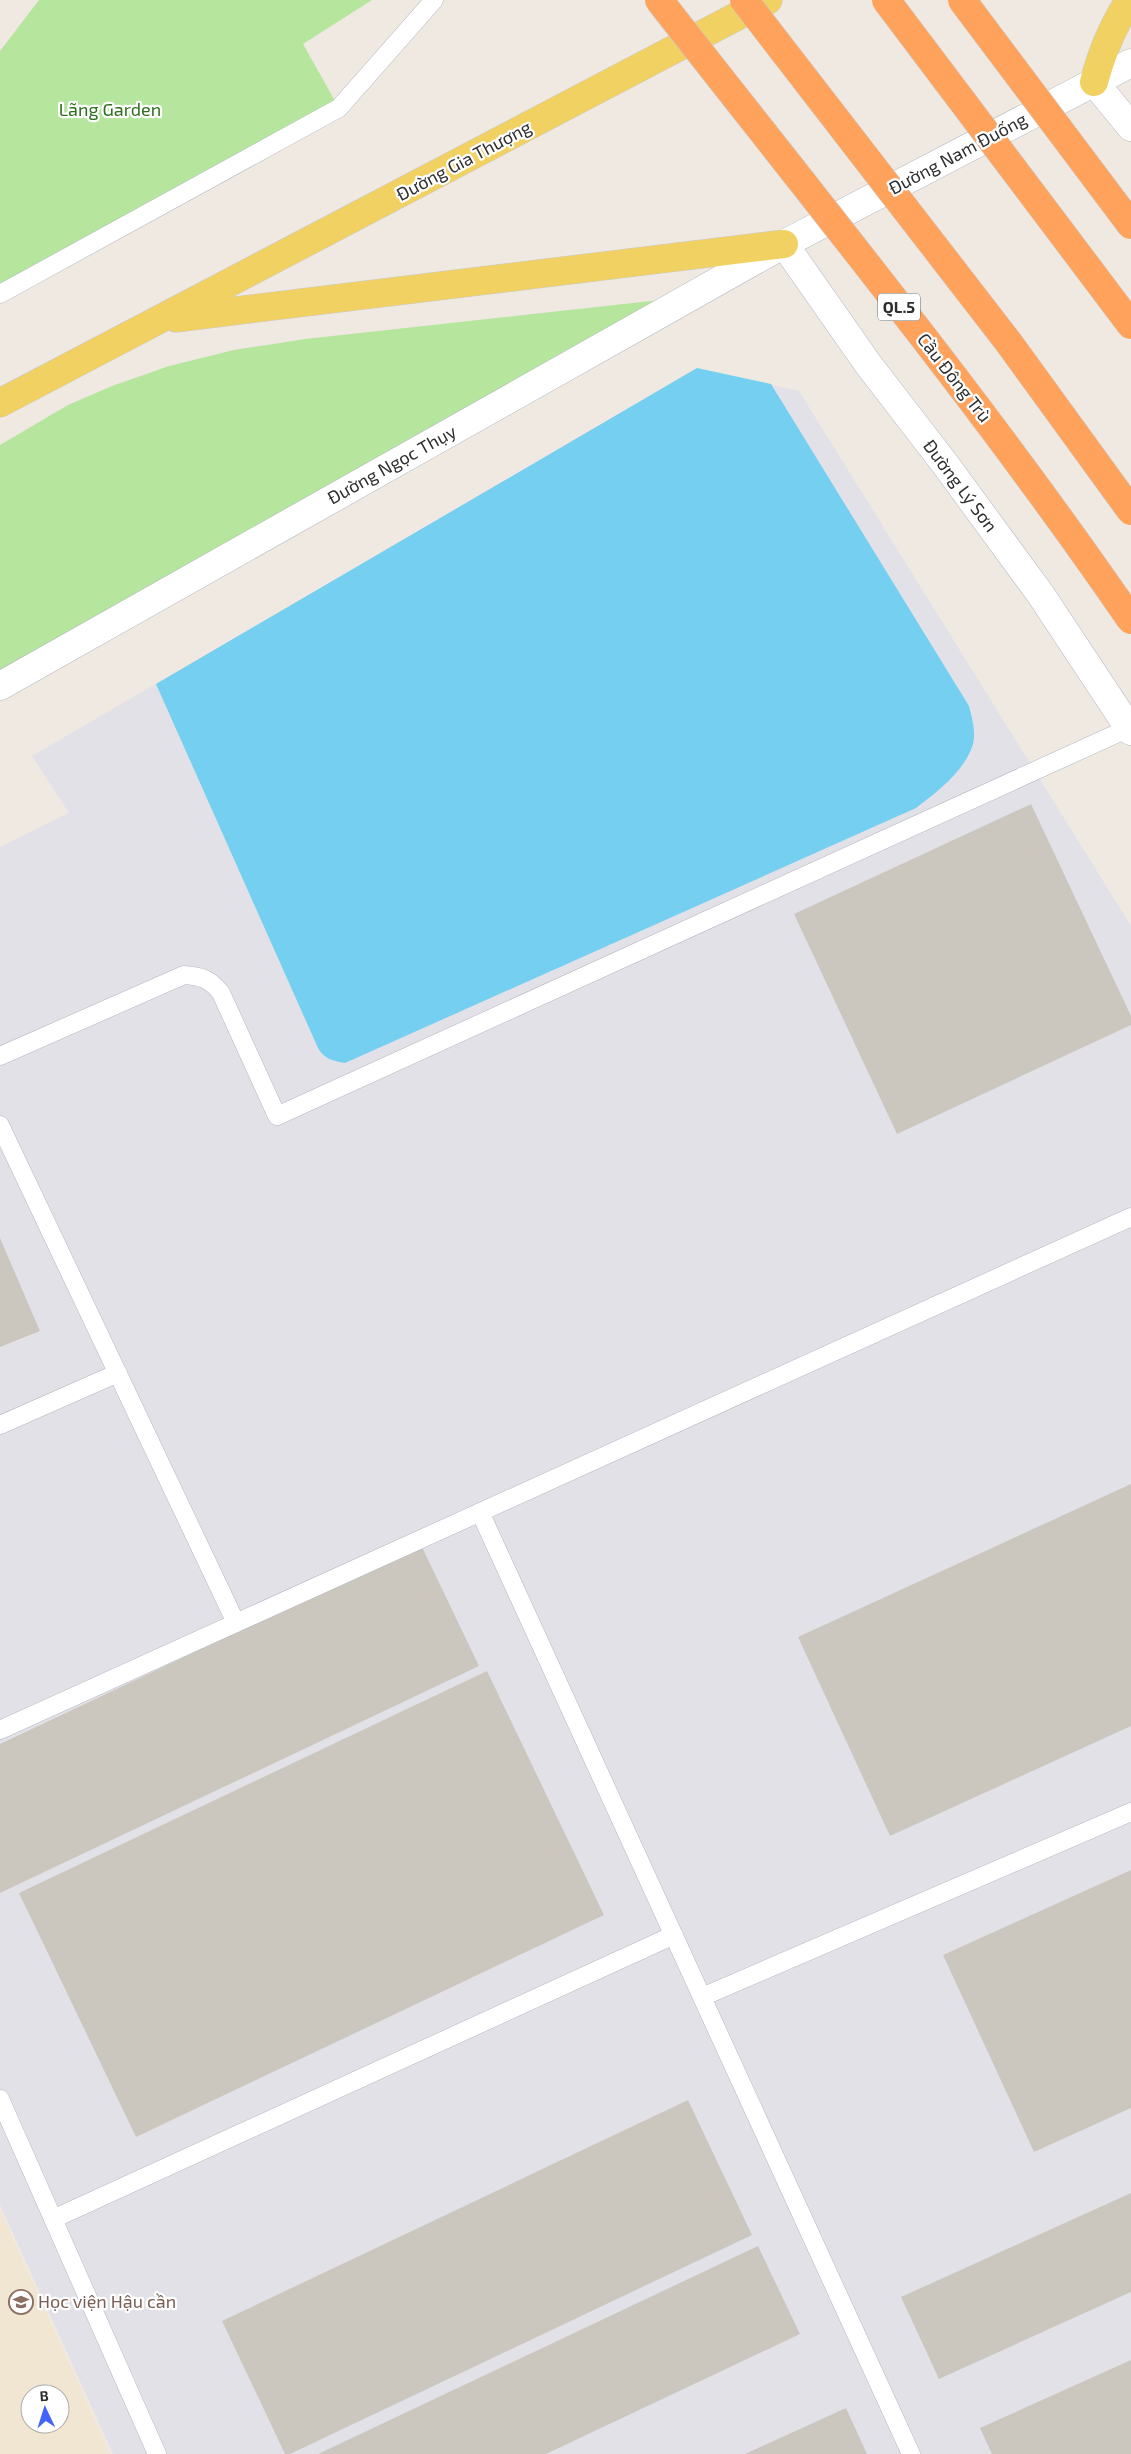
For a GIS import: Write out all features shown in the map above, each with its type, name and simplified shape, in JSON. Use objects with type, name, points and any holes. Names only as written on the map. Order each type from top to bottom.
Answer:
[{"type":"highway","name":"Cầu Đông Trù","points":[[659,0],[972,400],[1058,515],[1131,620]]},
{"type":"highway","points":[[744,0],[1009,343],[1131,510]]},
{"type":"highway","points":[[886,0],[1131,325]]},
{"type":"highway","points":[[962,0],[1131,225]]},
{"type":"main road","name":"Đường Gia Thượng","points":[[160,320],[768,0]]},
{"type":"main road","points":[[1094,82],[1103,49],[1118,17],[1130,0]]},
{"type":"main road","points":[[0,403],[160,320],[784,244]]},
{"type":"street","name":"Đường Nam Đuống","points":[[784,244],[1131,63]]},
{"type":"street","points":[[1094,82],[1131,127]]},
{"type":"street","name":"Đường Ngọc Thụy","points":[[0,686],[784,244]]},
{"type":"street","name":"Đường Lý Sơn","points":[[784,244],[868,364],[945,464],[1041,595],[1130,730]]},
{"type":"lane","points":[[0,294],[339,108],[434,0]]},
{"type":"lane","points":[[0,1056],[184,976],[199,976],[212,982],[221,992],[277,1116],[1130,730]]},
{"type":"lane","points":[[0,1125],[236,1623]]},
{"type":"lane","points":[[0,1730],[1131,1217]]},
{"type":"lane","points":[[0,1425],[118,1373]]},
{"type":"lane","points":[[480,1512],[911,2454]]},
{"type":"lane","points":[[702,1997],[1131,1812]]},
{"type":"lane","points":[[53,2219],[674,1935]]},
{"type":"lane","points":[[0,2099],[157,2454]]},
{"type":"shaded area","points":[[697,368],[799,391],[1131,926],[1131,2454],[113,2454],[0,2205],[0,847],[69,813],[32,756]]},
{"type":"shaded area","name":"Học viện Hậu cần","points":[[0,2210],[110,2454],[0,2454]]},
{"type":"green space","name":"Lãng Garden","points":[[39,0],[372,0],[303,44],[339,108],[0,294],[0,51]]},
{"type":"green space","points":[[660,300],[0,676],[0,445],[68,405],[112,386],[169,366],[234,350],[305,339]]},
{"type":"water","points":[[697,368],[771,384],[969,706],[974,735],[969,754],[957,772],[916,808],[345,1063],[329,1059],[318,1048],[156,684]]},
{"type":"building","points":[[1031,804],[1131,1016],[1131,1025],[897,1134],[794,914]]},
{"type":"building","points":[[0,1238],[40,1331],[0,1347]]},
{"type":"building","points":[[1131,1484],[1131,1726],[890,1836],[798,1637]]},
{"type":"building","points":[[421,1545],[479,1666],[0,1893],[0,1744]]},
{"type":"building","points":[[487,1671],[604,1915],[136,2137],[19,1893]]},
{"type":"building","points":[[1131,1870],[1131,2108],[1034,2152],[943,1955]]},
{"type":"building","points":[[688,2100],[752,2235],[290,2454],[285,2454],[222,2321]]},
{"type":"building","points":[[1131,2193],[1131,2292],[939,2379],[901,2297]]},
{"type":"building","points":[[758,2246],[800,2334],[546,2454],[318,2454]]},
{"type":"building","points":[[1131,2360],[1131,2454],[992,2454],[980,2428]]},
{"type":"building","points":[[846,2408],[867,2454],[745,2454]]},
{"type":"place","name":"Học viện Hậu cần","points":[[21,2302]]}]
